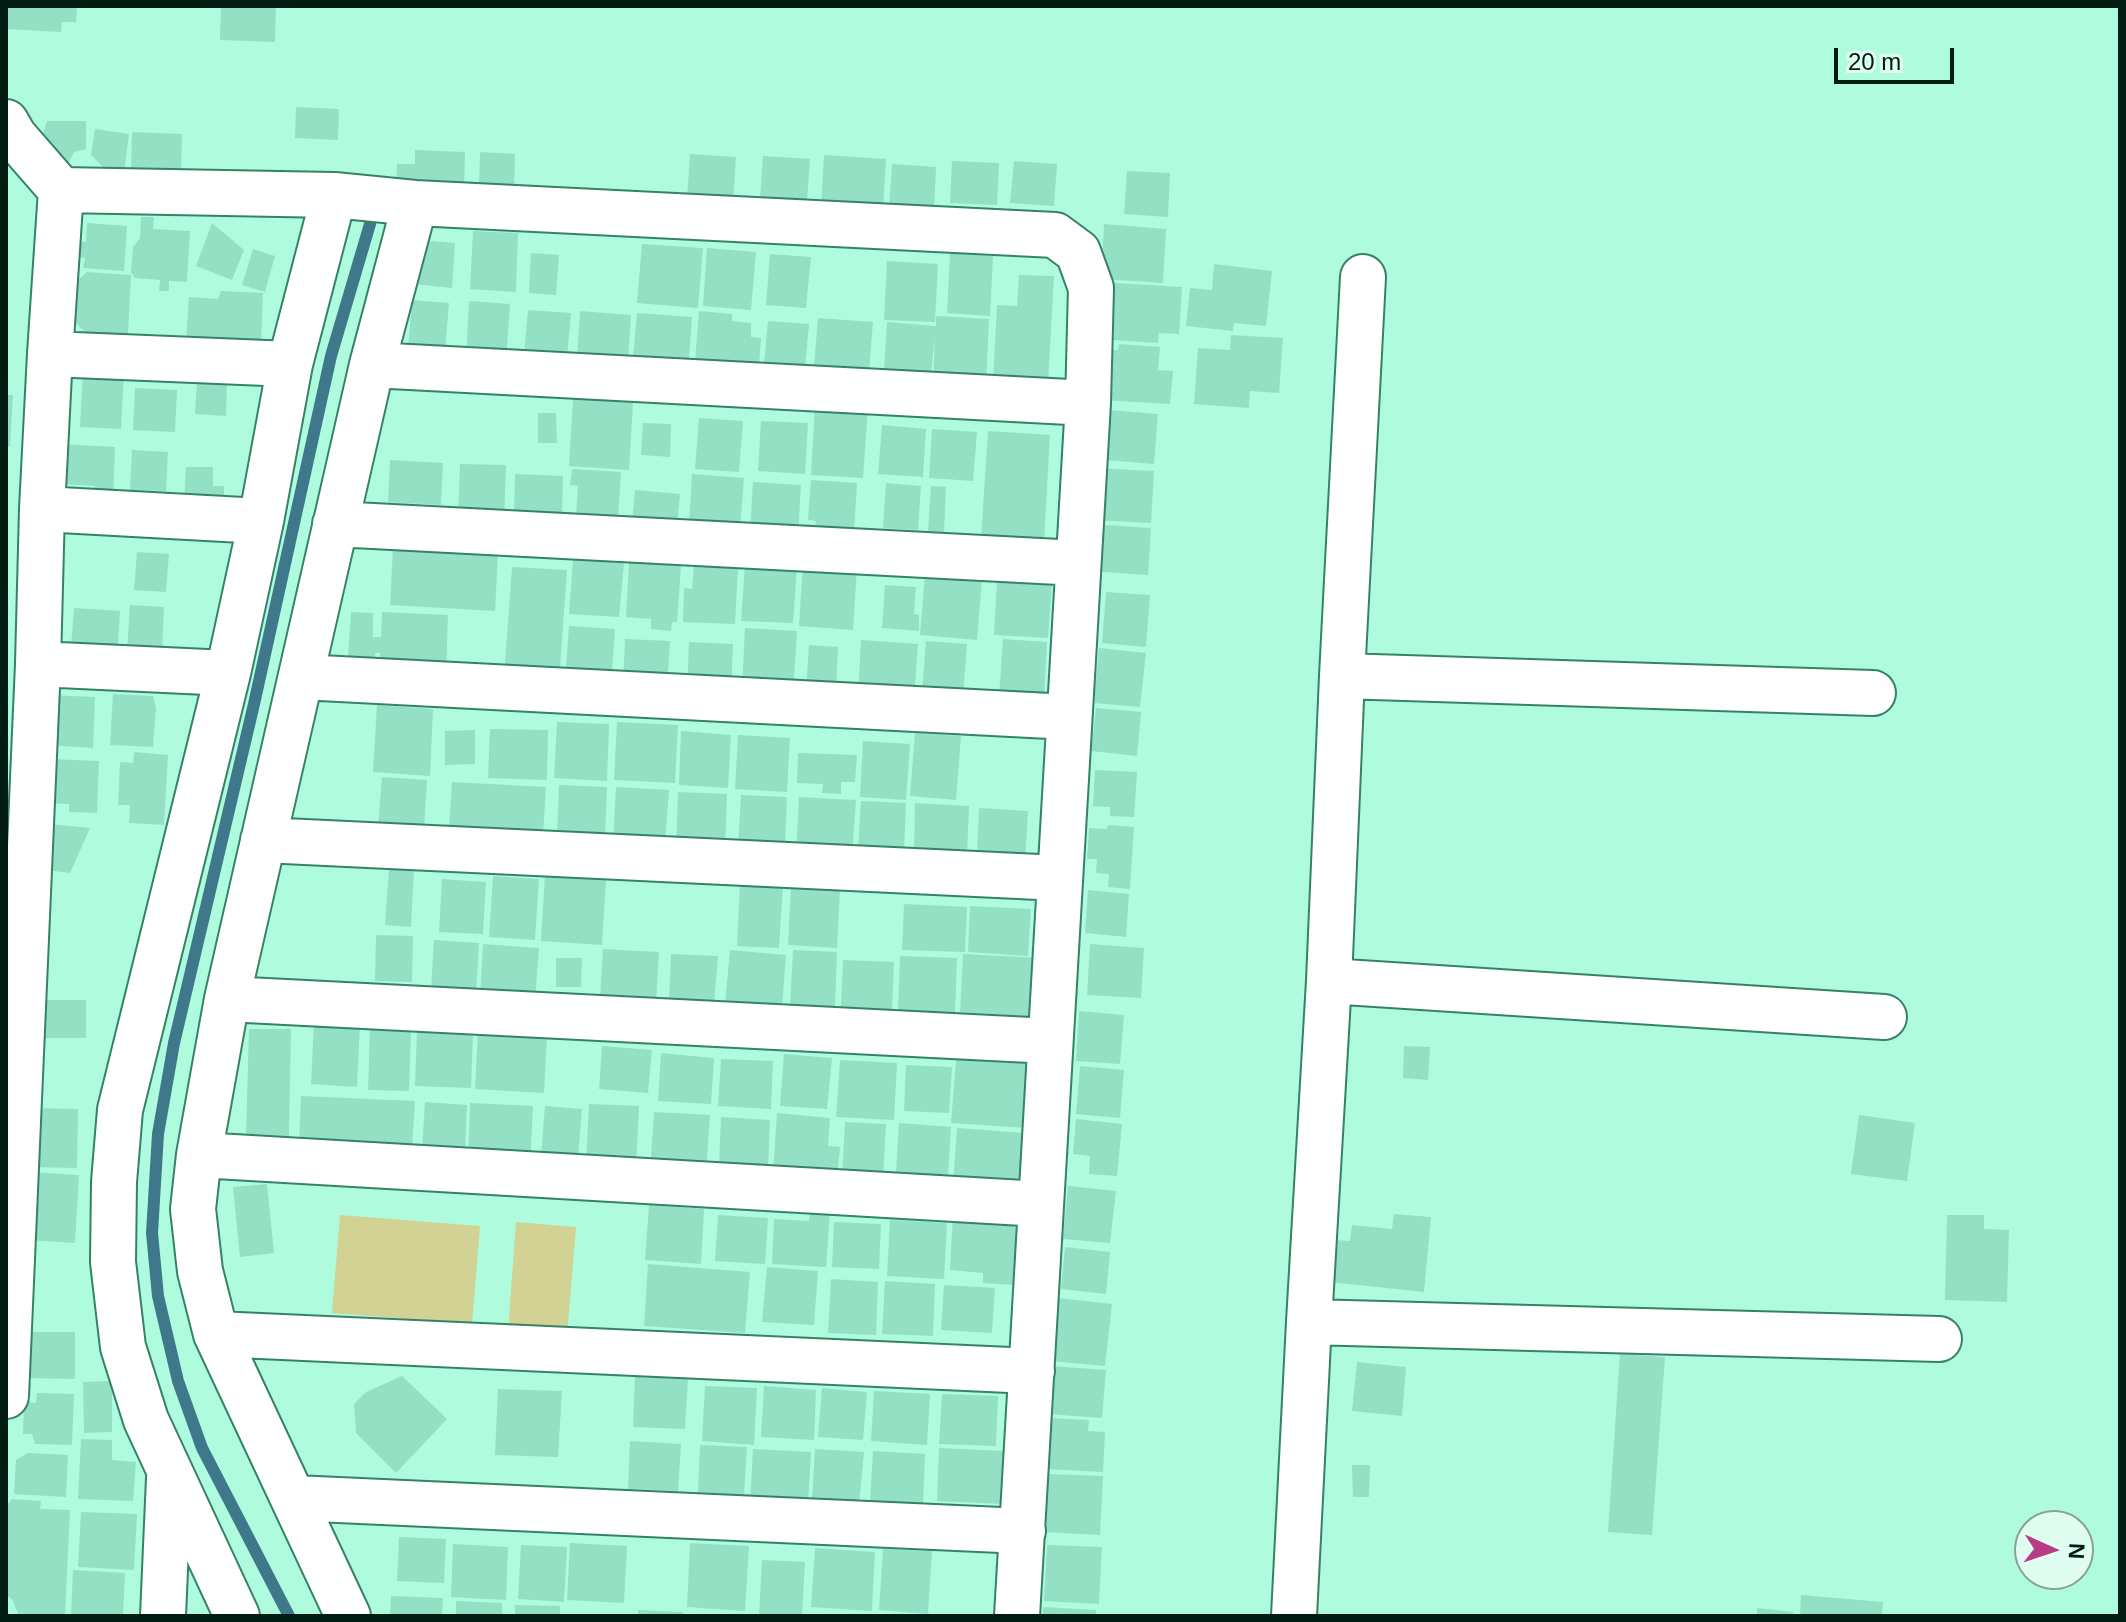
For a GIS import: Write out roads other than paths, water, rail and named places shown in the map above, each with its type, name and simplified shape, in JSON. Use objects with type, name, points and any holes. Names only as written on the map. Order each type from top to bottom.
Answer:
[{"type":"street","points":[[6,122],[14,136],[61,190],[42,509],[6,1396]]},
{"type":"street","points":[[61,190],[334,195],[415,203],[1055,235],[1078,252],[1091,288],[1088,403],[1017,1616]]},
{"type":"street","points":[[237,1616],[146,1420],[123,1347],[113,1262],[114,1182],[120,1110],[228,673],[261,521],[290,364],[334,195]]},
{"type":"street","points":[[348,1616],[216,1334],[200,1271],[193,1209],[199,1155],[227,999],[372,365],[415,203]]},
{"type":"street","points":[[1294,1616],[1363,277]]},
{"type":"street","points":[[50,354],[290,364]]},
{"type":"street","points":[[372,365],[1088,403]]},
{"type":"street","points":[[42,509],[261,521]]},
{"type":"street","points":[[335,524],[1078,563]]},
{"type":"street","points":[[38,664],[228,673]]},
{"type":"street","points":[[1342,676],[1873,693]]},
{"type":"street","points":[[301,677],[1069,717]]},
{"type":"street","points":[[263,840],[1060,878]]},
{"type":"street","points":[[1329,981],[1884,1017]]},
{"type":"street","points":[[227,999],[1050,1041]]},
{"type":"street","points":[[199,1155],[1041,1204]]},
{"type":"street","points":[[1309,1322],[1939,1339]]},
{"type":"street","points":[[216,1334],[1032,1371]]},
{"type":"street","points":[[163,1616],[170,1471]]},
{"type":"street","points":[[294,1498],[1023,1531]]},
{"type":"waterway","points":[[289,1616],[202,1448],[178,1381],[158,1296],[152,1233],[158,1134],[174,1043],[254,704],[331,356],[370,224]]}]
